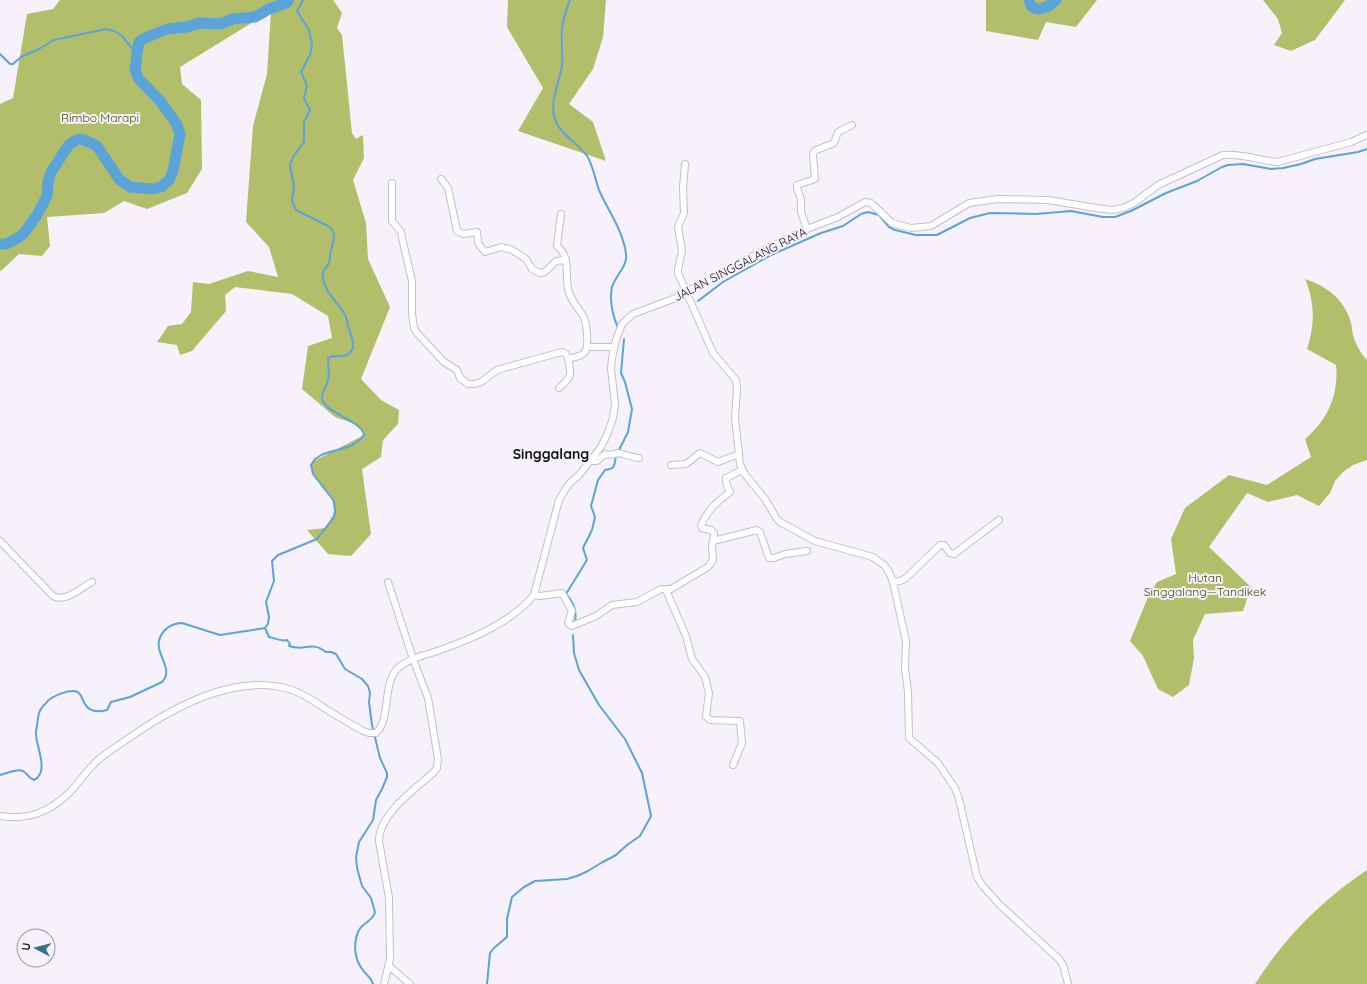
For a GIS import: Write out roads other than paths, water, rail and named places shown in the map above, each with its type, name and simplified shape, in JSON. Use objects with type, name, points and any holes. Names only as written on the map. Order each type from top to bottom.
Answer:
[{"type":"street","points":[[807,229],[801,212],[801,200],[797,185],[815,180],[814,151],[834,143],[838,132],[852,125]]},
{"type":"street","name":"JALAN SINGGALANG RAYA","points":[[0,816],[12,818],[35,815],[50,808],[69,793],[97,761],[137,732],[188,702],[224,690],[258,686],[295,691],[363,731],[376,733],[382,726],[392,677],[396,670],[413,659],[443,649],[514,614],[527,604],[534,595],[559,500],[568,485],[591,461],[601,447],[613,418],[615,404],[611,369],[614,347],[622,324],[633,314],[673,299],[768,248],[807,229],[838,217],[865,202],[871,203],[892,223],[911,228],[931,226],[969,203],[997,200],[1048,200],[1112,210],[1123,208],[1158,185],[1223,155],[1234,155],[1267,162],[1278,162],[1351,142],[1367,135]]},
{"type":"street","points":[[685,164],[683,188],[684,213],[678,227],[682,251],[678,271],[713,353],[736,380],[737,389],[735,417],[742,470],[780,522],[815,541],[873,557],[885,566],[889,572],[893,582],[906,641],[905,668],[908,692],[909,738],[935,759],[955,788],[959,799],[977,877],[982,885],[1000,906],[1059,959],[1063,966],[1068,984]]},
{"type":"street","points":[[441,179],[448,188],[457,231],[463,234],[477,232],[478,243],[484,251],[487,252],[501,247],[512,250],[526,259],[532,269],[540,273],[545,272],[556,261],[566,260]]},
{"type":"street","points":[[392,183],[392,221],[401,232],[412,281],[412,314],[414,328],[417,333],[444,362],[456,370],[460,378],[468,384],[481,382],[497,370],[562,352],[566,354],[571,373],[567,380],[559,388]]},
{"type":"street","points":[[561,214],[557,246],[561,250],[566,260],[568,291],[574,305],[584,317],[588,344],[585,352],[581,356],[568,359]]},
{"type":"street","points":[[587,347],[614,347]]},
{"type":"street","points":[[591,461],[597,461],[605,454],[611,456],[620,453],[630,457],[639,458]]},
{"type":"street","points":[[671,465],[687,463],[700,453],[718,462],[739,454]]},
{"type":"street","points":[[534,595],[540,596],[562,593],[572,611],[568,623],[572,626],[596,616],[612,606],[637,602],[661,589],[671,589],[710,564],[714,558],[712,546],[714,533],[711,530],[702,528],[701,525],[708,512],[721,498],[730,492],[726,484],[726,478],[742,470]]},
{"type":"street","points":[[893,582],[906,578],[940,545],[944,545],[950,553],[954,554],[999,520]]},
{"type":"street","points":[[713,541],[757,530],[760,532],[769,558],[807,551]]},
{"type":"street","points":[[0,541],[56,598],[61,599],[66,597],[92,582]]},
{"type":"street","points":[[384,984],[389,966],[389,898],[379,841],[379,833],[389,814],[437,768],[438,759],[428,698],[413,659],[388,582]]},
{"type":"street","points":[[666,590],[686,636],[692,659],[705,678],[709,693],[706,716],[710,720],[740,721],[742,743],[733,765]]},
{"type":"street","points":[[389,966],[410,984]]},
{"type":"waterway","points":[[0,244],[6,244],[24,233],[37,215],[47,196],[48,182],[51,172],[68,146],[79,139],[97,146],[119,179],[130,187],[152,189],[161,187],[169,180],[173,171],[180,134],[176,123],[160,101],[139,79],[135,70],[139,42],[167,29],[187,27],[199,23],[220,24],[233,19],[255,17],[269,9],[286,3],[289,0]]},
{"type":"waterway","points":[[0,775],[21,770],[34,780],[39,776],[42,764],[36,736],[38,716],[43,706],[52,698],[62,693],[76,691],[80,694],[89,709],[94,711],[104,711],[107,710],[111,702],[130,697],[162,682],[166,676],[166,670],[160,651],[160,637],[165,630],[171,626],[182,623],[220,635],[265,628],[268,624],[269,617],[266,602],[274,581],[272,561],[278,555],[317,539],[334,517],[334,501],[313,474],[311,465],[315,459],[323,454],[351,446],[362,438],[364,434],[356,424],[328,408],[322,398],[329,377],[328,358],[345,356],[351,352],[353,348],[346,316],[329,293],[323,279],[323,272],[330,261],[334,234],[328,226],[296,210],[292,200],[294,187],[290,165],[293,157],[304,142],[304,122],[310,110],[304,98],[307,86],[301,72],[310,55],[312,45],[309,30],[297,11],[303,0]]},
{"type":"waterway","points":[[570,0],[562,25],[562,66],[555,94],[553,108],[554,115],[556,122],[562,131],[587,156],[599,190],[622,237],[626,258],[611,292],[612,308],[618,328]]},
{"type":"waterway","points":[[1029,0],[1031,5],[1037,9],[1041,9],[1056,0]]},
{"type":"waterway","points":[[0,54],[10,64],[13,64],[21,57],[54,40],[106,29],[121,35],[132,48],[136,56]]},
{"type":"waterway","points":[[698,301],[723,282],[771,255],[821,233],[843,226],[861,214],[868,212],[879,215],[889,227],[895,230],[916,235],[937,235],[970,218],[990,213],[1036,214],[1071,211],[1103,217],[1115,217],[1131,211],[1166,193],[1197,181],[1228,165],[1243,164],[1271,169],[1283,168],[1315,159],[1358,152],[1367,149]]},
{"type":"waterway","points":[[618,452],[628,432],[632,409],[621,373],[624,339]]},
{"type":"waterway","points":[[575,623],[576,615],[574,607],[566,594],[587,560],[583,548],[592,530],[595,517],[591,506],[598,480],[605,470],[613,468],[616,456]]},
{"type":"waterway","points":[[265,628],[269,637],[287,640],[290,644],[289,646],[300,648],[312,646],[326,652],[336,654],[345,669],[362,679],[368,686],[370,693],[369,702],[372,725],[380,758],[387,773],[387,777],[376,800],[373,820],[359,842],[356,857],[357,868],[362,886],[371,898],[375,912],[373,917],[359,930],[355,950],[359,965],[373,984]]},
{"type":"waterway","points":[[487,984],[490,953],[507,937],[507,919],[512,897],[524,887],[535,881],[567,879],[577,876],[616,855],[640,836],[651,816],[642,773],[625,739],[599,705],[579,670],[574,653],[573,635]]},
{"type":"district","name":"Singgalang","points":[[551,454]]},
{"type":"park label","name":"Rimbo Marapi","points":[[100,117]]},
{"type":"park label","name":"Hutan Singgalang—Tandikek","points":[[1205,584]]}]
